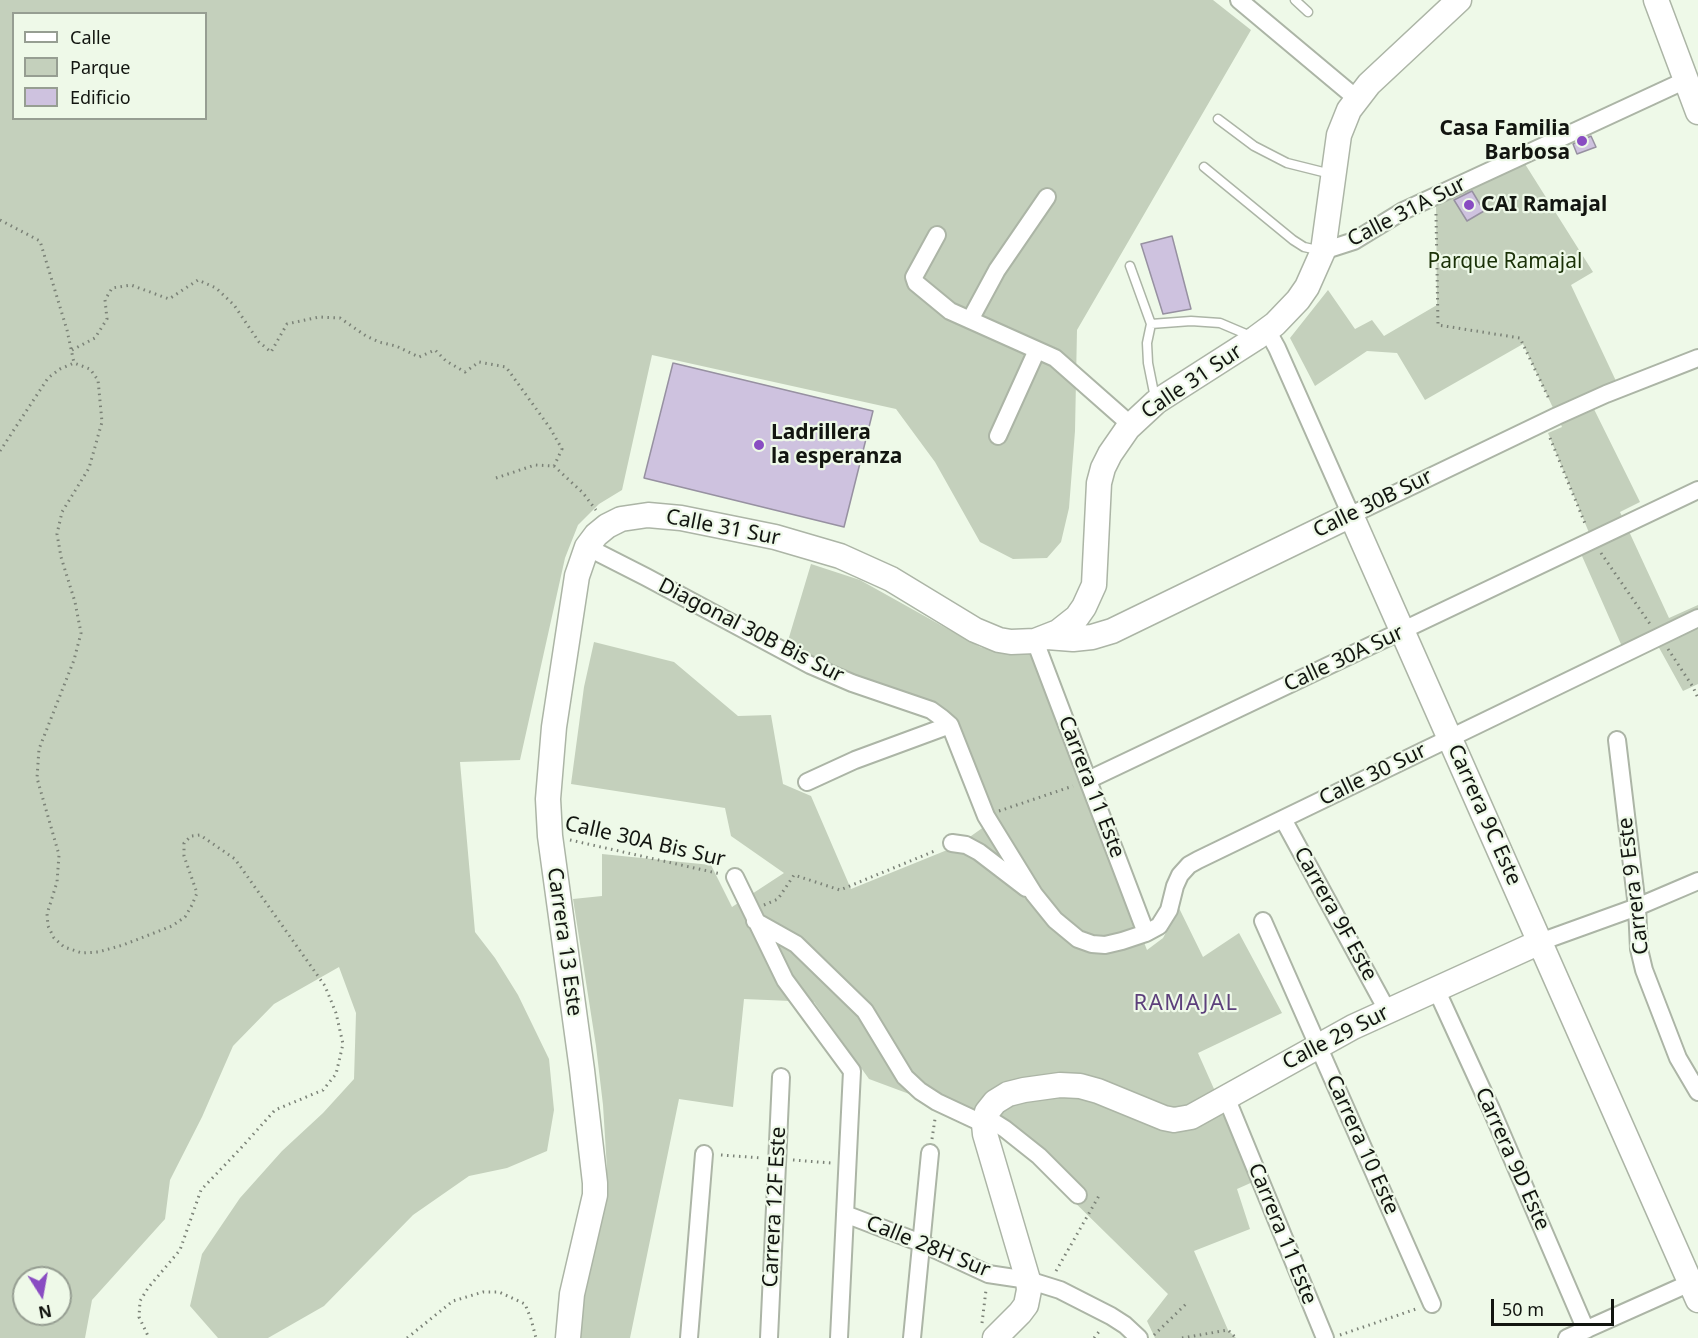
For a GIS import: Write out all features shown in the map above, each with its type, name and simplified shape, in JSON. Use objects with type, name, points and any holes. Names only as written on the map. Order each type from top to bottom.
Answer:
[{"type":"street","points":[[1240,0],[1356,98]]},
{"type":"street","name":"Calle 31 Sur","points":[[587,547],[607,526],[633,516],[667,516],[808,546],[840,556],[891,579],[986,636],[1011,642],[1041,639],[1058,632],[1077,617],[1090,596],[1096,573],[1098,498],[1103,468],[1119,441],[1131,425],[1156,402],[1262,334],[1287,313],[1308,287],[1323,251],[1339,135],[1343,122],[1356,98],[1459,0]]},
{"type":"street","points":[[1656,0],[1698,112]]},
{"type":"street","name":"Calle 31A Sur","points":[[1323,251],[1354,241],[1403,211],[1686,80]]},
{"type":"street","points":[[970,320],[997,270],[1047,197]]},
{"type":"street","points":[[937,235],[914,277],[916,283],[951,311],[1055,358],[1131,425]]},
{"type":"street","name":"Carrera 9C Este","points":[[1262,334],[1277,348],[1694,1292]]},
{"type":"street","points":[[998,436],[1037,350]]},
{"type":"street","name":"Calle 30B Sur","points":[[1041,639],[1092,637],[1112,631],[1550,419],[1698,358]]},
{"type":"street","name":"Calle 30A Sur","points":[[1088,780],[1698,490]]},
{"type":"street","name":"Diagonal 30B Bis Sur","points":[[587,547],[646,576],[810,665],[852,683],[931,710],[950,725]]},
{"type":"street","name":"Carrera 13 Este","points":[[568,1338],[572,1294],[595,1195],[595,1183],[550,836],[548,799],[550,757],[577,576],[587,547]]},
{"type":"street","name":"Calle 30 Sur","points":[[1146,933],[1160,926],[1166,918],[1175,886],[1180,875],[1189,866],[1698,618]]},
{"type":"street","name":"Carrera 11 Este","points":[[1041,639],[1088,780],[1146,933]]},
{"type":"street","points":[[807,782],[855,760],[950,725],[986,816],[1034,894],[1055,920],[1078,939],[1092,944],[1105,945],[1146,933]]},
{"type":"street","name":"Carrera 9 Este","points":[[1617,740],[1637,908],[1639,949],[1644,970],[1682,1067],[1698,1092]]},
{"type":"street","name":"Carrera 9F Este","points":[[1283,819],[1388,1010]]},
{"type":"street","points":[[952,843],[966,845],[979,852],[1034,894]]},
{"type":"street","points":[[735,877],[785,980],[852,1071],[839,1338]]},
{"type":"street","name":"Calle 29 Sur","points":[[985,1120],[996,1102],[1008,1094],[1060,1086],[1080,1086],[1098,1091],[1151,1114],[1174,1120],[1191,1117],[1317,1046],[1388,1010],[1540,942],[1637,908],[1698,881]]},
{"type":"street","points":[[753,916],[796,944],[865,1011],[905,1077],[920,1091],[937,1102],[985,1120],[1039,1156],[1078,1195]]},
{"type":"street","name":"Carrera 10 Este","points":[[1263,921],[1432,1304]]},
{"type":"street","name":"Carrera 9D Este","points":[[1436,989],[1491,1109],[1586,1330]]},
{"type":"street","name":"Carrera 12F Este","points":[[769,1338],[781,1077]]},
{"type":"street","name":"Carrera 11 Este","points":[[1226,1097],[1325,1338]]},
{"type":"street","points":[[985,1120],[987,1142],[1038,1283],[1029,1290],[1026,1305],[1020,1314],[988,1333]]},
{"type":"street","points":[[912,1338],[930,1153]]},
{"type":"street","points":[[689,1338],[704,1154]]},
{"type":"street","name":"Calle 28H Sur","points":[[845,1214],[921,1243],[988,1274],[1038,1283],[1111,1316],[1139,1338]]},
{"type":"street","points":[[1567,1338],[1694,1292]]},
{"type":"lane","points":[[1295,0],[1308,12]]},
{"type":"lane","points":[[1218,119],[1254,146],[1287,163],[1334,174]]},
{"type":"lane","points":[[1204,167],[1293,240],[1304,247],[1323,251]]},
{"type":"lane","points":[[1130,266],[1151,324],[1147,353],[1156,402]]},
{"type":"lane","points":[[1151,324],[1191,321],[1220,323],[1262,334]]},
{"type":"path","points":[[1436,196],[1437,325],[1520,338],[1592,541],[1694,687],[1698,698]]},
{"type":"path","points":[[0,220],[40,241],[68,330],[74,363]]},
{"type":"path","points":[[72,350],[95,338],[107,319],[105,300],[112,288],[130,285],[169,299],[198,280],[216,288],[234,306],[259,342],[271,352],[287,324],[319,317],[340,318],[366,336],[419,357],[435,350],[446,361],[465,372],[479,362],[506,367],[562,448],[554,466]]},
{"type":"path","points":[[0,451],[48,378],[74,363],[90,369],[98,380],[102,422],[89,468],[62,512],[57,534],[81,633],[74,660],[39,749],[37,778],[59,855],[57,882],[47,914],[48,926],[54,938],[64,947],[82,953],[98,952],[172,926],[185,917],[197,892],[184,856],[184,843],[191,836],[200,834],[235,859],[325,986],[336,1013],[343,1044],[336,1074],[323,1090],[275,1110],[201,1190],[180,1250],[140,1301],[139,1317],[149,1338]]},
{"type":"path","points":[[496,478],[535,465],[554,466],[583,492],[607,526]]},
{"type":"path","points":[[986,816],[1088,780]]},
{"type":"path","name":"Calle 30A Bis Sur","points":[[550,836],[735,877]]},
{"type":"path","points":[[753,916],[778,899],[794,875],[840,890],[952,843]]},
{"type":"path","points":[[930,1153],[937,1102]]},
{"type":"path","points":[[1038,1283],[1100,1194]]},
{"type":"path","points":[[988,1274],[988,1333]]},
{"type":"path","points":[[407,1338],[453,1301],[483,1292],[499,1292],[525,1304],[536,1338]]},
{"type":"path","points":[[1151,1338],[1186,1304]]},
{"type":"path","points":[[1333,1338],[1432,1304]]},
{"type":"path","points":[[1182,1338],[1228,1330],[1236,1338]]},
{"type":"green space","points":[[0,0],[1213,0],[1251,30],[1077,330],[1075,431],[1069,508],[1061,542],[1047,558],[1013,559],[980,542],[935,462],[896,409],[652,355],[622,490],[599,504],[578,525],[565,558],[520,760],[460,762],[475,932],[495,958],[518,995],[549,1059],[554,1110],[547,1151],[507,1168],[469,1176],[413,1215],[324,1306],[268,1338],[218,1338],[190,1306],[202,1254],[240,1198],[282,1151],[323,1113],[354,1079],[356,1013],[339,967],[274,1004],[233,1046],[202,1117],[170,1180],[165,1219],[92,1300],[85,1338],[0,1338]]},
{"type":"green space","name":"Parque Ramajal","points":[[1525,164],[1593,272],[1571,285],[1616,381],[1587,395],[1640,502],[1620,512],[1669,618],[1698,605],[1698,684],[1683,691],[1657,644],[1628,660],[1578,547],[1592,540],[1548,433],[1562,427],[1523,344],[1425,400],[1397,353],[1367,351],[1315,386],[1290,338],[1328,290],[1355,329],[1372,320],[1384,336],[1437,305],[1436,202]]},
{"type":"green space","points":[[811,564],[860,580],[980,647],[1004,654],[1030,654],[1147,950],[1163,938],[1179,908],[1203,957],[1239,933],[1282,1013],[1198,1053],[1255,1181],[1237,1189],[1250,1229],[1194,1251],[1228,1330],[1236,1338],[1155,1338],[1147,1321],[1168,1294],[998,1127],[869,1079],[814,1002],[744,999],[733,1107],[679,1099],[630,1338],[573,1338],[598,1224],[607,1169],[596,1046],[573,899],[602,896],[602,854],[711,865],[732,907],[784,873],[731,836],[725,808],[571,784],[584,687],[594,642],[674,662],[738,716],[771,715],[783,784],[811,796],[851,889],[957,846],[995,819],[957,728],[787,644]]},
{"type":"building","points":[[1591,136],[1596,147],[1577,154],[1573,144]]},
{"type":"building","name":"CAI Ramajal","points":[[1472,191],[1484,211],[1467,221],[1454,200]]},
{"type":"building","points":[[1172,236],[1191,309],[1163,314],[1141,244]]},
{"type":"building","name":"Ladrillera la esperanza","points":[[673,363],[873,411],[844,527],[644,478]]},
{"type":"place","name":"Casa Familia Barbosa","points":[[1582,141]]},
{"type":"place","name":"CAI Ramajal","points":[[1469,205]]},
{"type":"place","name":"Ladrillera la esperanza","points":[[759,445]]},
{"type":"district","name":"RAMAJAL","points":[[1186,1004]]}]
